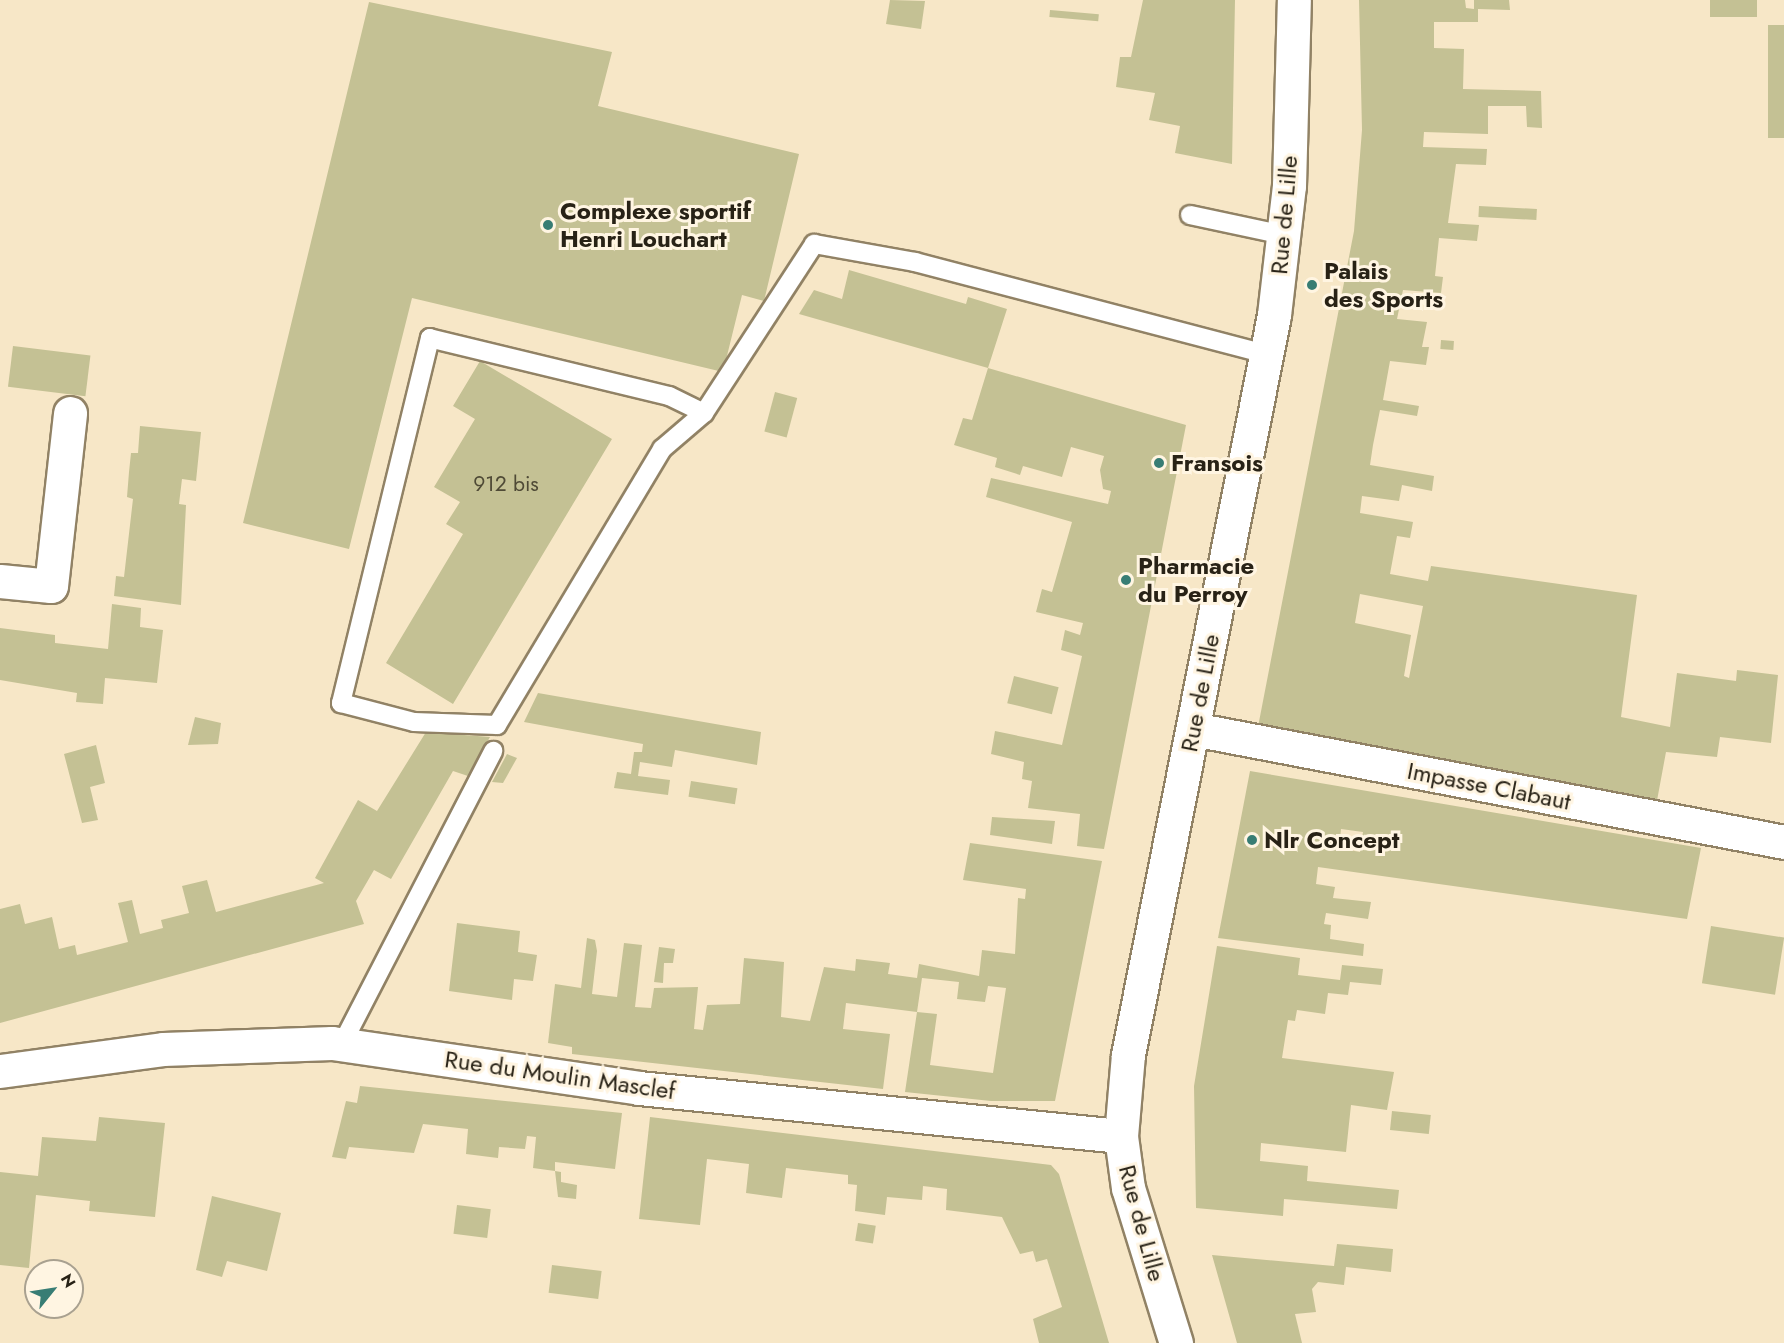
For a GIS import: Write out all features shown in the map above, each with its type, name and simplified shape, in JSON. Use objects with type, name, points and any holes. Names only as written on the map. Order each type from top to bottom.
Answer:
[{"type":"street","name":"Rue de Lille","points":[[1176,1343],[1128,1188],[1121,1136],[1128,1054],[1266,354],[1284,235],[1294,0]]},
{"type":"street","points":[[0,581],[51,586],[70,413]]},
{"type":"street","name":"Impasse Clabaut","points":[[1193,729],[1784,842]]},
{"type":"street","name":"Rue du Moulin Masclef","points":[[0,1071],[163,1049],[342,1044],[639,1088],[1121,1136]]},
{"type":"lane","points":[[1190,215],[1284,235]]},
{"type":"lane","points":[[704,413],[669,396],[430,338],[340,703],[414,722],[497,725],[662,449],[704,413],[814,244],[915,262],[1266,354]]},
{"type":"lane","points":[[342,1044],[493,751]]},
{"type":"building","points":[[890,0],[925,1],[921,29],[886,24]]},
{"type":"building","points":[[1143,0],[1235,0],[1232,164],[1175,153],[1180,126],[1149,120],[1155,93],[1116,87],[1120,57],[1131,57]]},
{"type":"building","points":[[1359,0],[1465,0],[1466,8],[1474,9],[1474,0],[1509,0],[1510,10],[1478,9],[1478,22],[1434,22],[1434,48],[1464,49],[1463,89],[1541,91],[1542,128],[1527,127],[1526,106],[1488,106],[1488,134],[1424,132],[1423,147],[1487,149],[1486,165],[1456,164],[1448,223],[1479,225],[1477,241],[1439,238],[1435,276],[1443,277],[1441,293],[1403,290],[1397,319],[1427,322],[1422,347],[1429,347],[1426,365],[1390,361],[1383,400],[1419,406],[1417,416],[1380,410],[1373,445],[1370,465],[1434,476],[1432,491],[1402,485],[1399,501],[1362,496],[1360,513],[1413,522],[1410,538],[1397,536],[1390,574],[1428,581],[1431,566],[1637,595],[1621,717],[1670,727],[1677,673],[1736,681],[1737,670],[1778,675],[1771,743],[1720,737],[1717,757],[1666,752],[1656,806],[1257,732],[1354,231],[1362,130]],"holes":[[[1360,594],[1423,606],[1409,678],[1404,676],[1411,635],[1355,623]]]},
{"type":"building","points":[[1710,0],[1757,0],[1757,17],[1710,17]]},
{"type":"building","name":"Complexe sportif Henri Louchart","points":[[369,2],[612,52],[598,106],[799,154],[764,301],[742,295],[723,372],[412,298],[349,549],[243,523]]},
{"type":"building","points":[[1050,10],[1099,14],[1098,21],[1049,17]]},
{"type":"building","points":[[1768,25],[1784,25],[1784,138],[1768,138]]},
{"type":"building","points":[[1479,206],[1537,209],[1536,220],[1478,217]]},
{"type":"building","points":[[849,270],[966,304],[968,297],[1007,309],[988,368],[799,314],[814,290],[842,299]]},
{"type":"building","points":[[1441,340],[1454,341],[1453,350],[1440,349]]},
{"type":"building","points":[[13,346],[90,356],[85,396],[8,387]]},
{"type":"building","points":[[480,361],[612,439],[453,704],[386,663],[463,534],[446,524],[460,502],[434,487],[475,419],[453,406]]},
{"type":"building","points":[[988,368],[1186,425],[1104,849],[1077,846],[1080,814],[1028,808],[1032,781],[1022,779],[1024,762],[991,754],[995,731],[1062,745],[1082,656],[1061,650],[1065,630],[1080,635],[1083,623],[1036,612],[1042,589],[1052,592],[1072,522],[986,497],[991,478],[1108,504],[1111,491],[1103,489],[1100,470],[1104,456],[1071,447],[1062,477],[1023,466],[1020,475],[995,467],[997,458],[954,445],[963,418],[972,420]]},
{"type":"building","points":[[775,392],[797,398],[787,438],[764,432]]},
{"type":"building","points":[[140,426],[201,432],[196,481],[182,479],[179,504],[186,505],[181,605],[114,596],[116,576],[124,577],[133,499],[127,497],[131,453],[138,453]]},
{"type":"building","points":[[112,604],[141,608],[140,627],[163,630],[157,683],[105,678],[103,704],[76,702],[77,693],[0,680],[0,628],[55,635],[55,643],[108,649]]},
{"type":"building","points":[[1014,676],[1059,687],[1052,714],[1007,703]]},
{"type":"building","points":[[538,693],[761,732],[757,765],[675,750],[672,767],[640,762],[638,776],[670,780],[668,795],[614,788],[617,772],[631,774],[634,752],[642,752],[643,744],[524,722]]},
{"type":"building","points":[[195,717],[221,723],[218,744],[188,745]]},
{"type":"building","points":[[426,732],[490,737],[468,776],[453,771],[391,879],[374,870],[356,901],[364,924],[0,1023],[0,909],[20,904],[25,924],[52,917],[59,949],[75,945],[77,955],[128,942],[118,903],[132,900],[140,934],[163,928],[161,920],[189,913],[182,886],[207,880],[216,912],[324,883],[315,878],[358,800],[377,811]]},
{"type":"building","points":[[96,745],[105,783],[90,787],[98,820],[82,823],[64,754]]},
{"type":"building","points":[[507,754],[517,758],[503,783],[492,782]]},
{"type":"building","points":[[1250,771],[1701,848],[1687,919],[1318,867],[1316,884],[1335,887],[1333,898],[1371,902],[1368,919],[1326,913],[1324,924],[1331,925],[1330,939],[1364,944],[1363,956],[1218,938]],"holes":[[[1341,829],[1363,832],[1360,852],[1339,848]]]},
{"type":"building","points":[[691,781],[737,788],[735,804],[688,797]]},
{"type":"building","points":[[992,817],[1055,821],[1052,844],[990,835]]},
{"type":"building","points":[[970,843],[1102,861],[1055,1101],[991,1101],[905,1092],[917,1012],[846,1003],[843,1029],[890,1034],[883,1089],[572,1054],[572,1047],[548,1043],[555,984],[581,988],[587,938],[595,940],[597,951],[592,994],[617,997],[624,943],[642,945],[635,1007],[651,1008],[654,988],[698,987],[694,1029],[703,1030],[707,1005],[740,1004],[744,958],[784,962],[781,1017],[810,1021],[824,967],[855,971],[856,959],[890,963],[888,974],[917,978],[919,964],[979,976],[982,950],[1015,954],[1018,898],[1025,899],[1026,889],[963,880]],"holes":[[[922,978],[959,982],[957,999],[985,1002],[988,986],[1006,988],[993,1073],[930,1065],[937,1014],[917,1012]]]},
{"type":"building","points":[[457,923],[520,931],[518,952],[537,955],[533,981],[514,979],[512,1000],[449,991]]},
{"type":"building","points":[[1711,926],[1784,938],[1775,995],[1702,983]]},
{"type":"building","points":[[1217,946],[1300,958],[1298,975],[1340,980],[1342,965],[1383,969],[1381,985],[1350,982],[1348,995],[1328,993],[1325,1014],[1297,1010],[1295,1021],[1288,1020],[1282,1058],[1394,1072],[1387,1110],[1351,1105],[1346,1152],[1261,1143],[1260,1161],[1308,1166],[1307,1181],[1399,1190],[1397,1209],[1284,1199],[1283,1216],[1196,1208],[1194,1086]]},
{"type":"building","points":[[659,947],[675,949],[673,963],[664,963],[663,983],[654,982]]},
{"type":"building","points":[[360,1086],[622,1113],[615,1169],[555,1162],[555,1171],[533,1168],[536,1137],[527,1136],[525,1149],[499,1147],[498,1158],[466,1154],[468,1129],[423,1124],[414,1153],[349,1147],[346,1159],[332,1157],[346,1101],[357,1103]]},
{"type":"building","points":[[1392,1111],[1431,1115],[1429,1134],[1390,1130]]},
{"type":"building","points":[[99,1117],[165,1123],[155,1217],[89,1211],[90,1201],[36,1195],[30,1259],[24,1259],[24,1267],[0,1265],[0,1172],[38,1176],[42,1137],[96,1141]]},
{"type":"building","points":[[650,1117],[1051,1165],[1059,1174],[1109,1343],[1039,1343],[1033,1319],[1062,1307],[1047,1259],[1036,1262],[1033,1251],[1020,1254],[1002,1217],[946,1210],[947,1189],[923,1186],[922,1200],[887,1197],[885,1215],[855,1211],[857,1185],[848,1184],[848,1175],[786,1168],[782,1198],[746,1193],[749,1164],[707,1159],[700,1225],[639,1219]]},
{"type":"building","points":[[555,1171],[561,1172],[561,1182],[577,1185],[576,1199],[558,1197]]},
{"type":"building","points":[[212,1196],[281,1213],[267,1271],[227,1261],[222,1277],[196,1270]]},
{"type":"building","points":[[457,1205],[491,1209],[487,1238],[453,1234]]},
{"type":"building","points":[[858,1223],[876,1226],[873,1244],[855,1241]]},
{"type":"building","points":[[1337,1244],[1393,1249],[1391,1272],[1346,1267],[1344,1285],[1318,1282],[1312,1289],[1316,1312],[1295,1314],[1302,1343],[1237,1343],[1212,1255],[1334,1266]]},
{"type":"building","points":[[552,1265],[602,1271],[598,1299],[549,1293]]},
{"type":"place","name":"Complexe sportif Henri Louchart","points":[[548,225]]},
{"type":"place","name":"Palais des Sports","points":[[1312,285]]},
{"type":"place","name":"Fransois","points":[[1159,463]]},
{"type":"place","name":"Pharmacie du Perroy","points":[[1126,580]]},
{"type":"place","name":"Nlr Concept","points":[[1252,840]]}]
